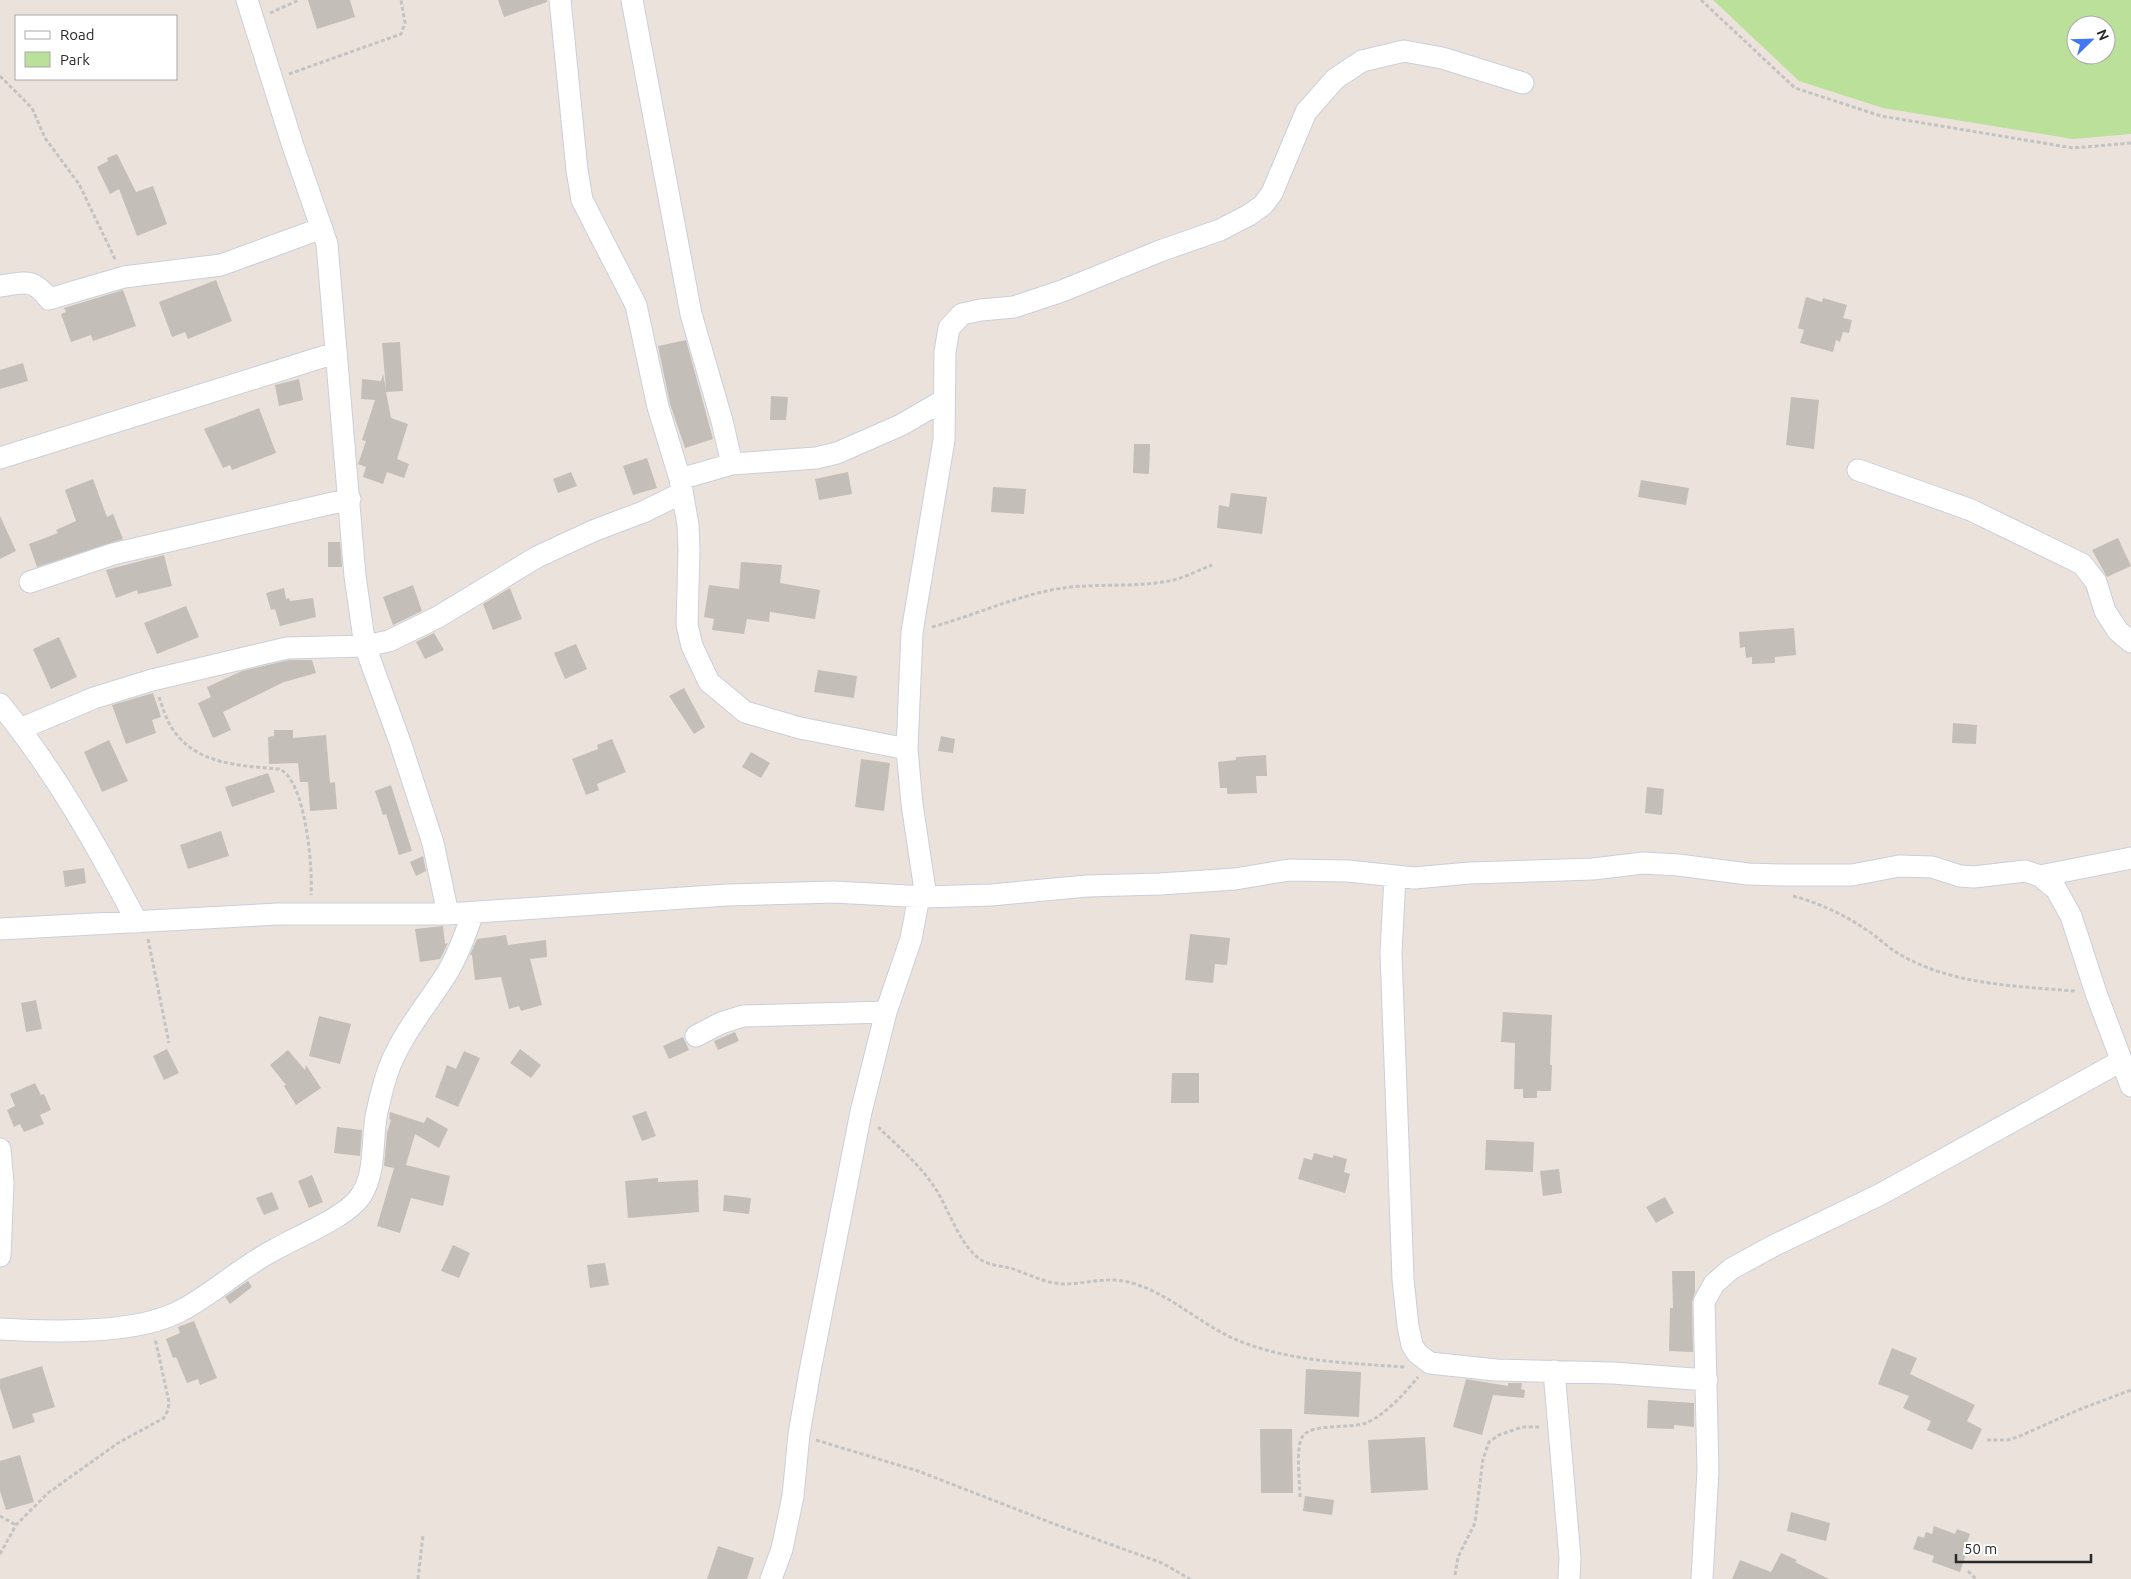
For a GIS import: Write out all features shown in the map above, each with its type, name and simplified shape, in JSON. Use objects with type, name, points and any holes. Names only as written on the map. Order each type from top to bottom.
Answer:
[{"type":"street","points":[[560,0],[577,170],[582,200],[595,229],[636,305],[658,407],[681,486],[688,525],[687,625],[692,646],[709,682],[745,712],[800,728],[908,749]]},
{"type":"street","points":[[632,0],[691,314],[722,421],[732,464]]},
{"type":"street","points":[[251,10],[293,146],[327,244],[355,576],[365,646],[400,742],[433,843],[448,914]]},
{"type":"street","points":[[771,1579],[782,1549],[793,1496],[799,1434],[861,1112],[886,1012],[911,939],[922,897],[908,749],[912,632],[944,440],[945,352],[949,328],[962,314],[1014,307],[1062,291],[1160,251],[1220,230],[1249,215],[1263,205],[1272,193],[1306,112],[1335,79],[1362,61],[1404,51],[1442,58],[1522,83]]},
{"type":"street","points":[[0,286],[31,283],[39,286],[49,299],[124,276],[221,265],[322,228]]},
{"type":"street","points":[[0,458],[335,353]]},
{"type":"street","points":[[20,729],[94,698],[152,680],[287,648],[365,646],[389,641],[438,617],[536,557],[593,531],[643,512],[681,486],[732,464],[816,458],[837,453],[901,425],[944,400]]},
{"type":"street","points":[[1858,470],[1971,510],[2082,564],[2096,582],[2106,611],[2118,632],[2131,642]]},
{"type":"street","points":[[30,582],[113,554],[350,499]]},
{"type":"street","points":[[0,704],[60,786],[100,851],[140,922]]},
{"type":"street","points":[[2040,876],[2131,858]]},
{"type":"street","points":[[0,929],[278,914],[448,914],[727,895],[834,892],[922,897],[991,895],[1087,886],[1235,879],[1289,870],[1348,871],[1414,878],[1470,872],[1593,869],[1643,863],[1784,876],[1852,875],[1899,866],[1932,867],[1960,876],[1974,878],[2025,871],[2040,876],[2056,889],[2071,916],[2096,993],[2131,1086]]},
{"type":"street","points":[[1395,876],[1391,953],[1403,1279],[1412,1345],[1427,1365],[1496,1370],[1614,1373],[1707,1380]]},
{"type":"street","points":[[0,1329],[37,1331],[84,1330],[152,1323],[182,1311],[254,1260],[348,1210],[360,1196],[367,1182],[376,1113],[389,1069],[409,1029],[444,978],[460,947],[473,912]]},
{"type":"street","points":[[696,1036],[743,1016],[886,1012]]},
{"type":"street","points":[[1702,1579],[1708,1470],[1704,1302],[1714,1284],[1732,1269],[1773,1246],[1882,1194],[2121,1061]]},
{"type":"street","points":[[0,1149],[3,1183],[0,1256]]},
{"type":"street","points":[[1554,1371],[1570,1558],[1569,1579]]},
{"type":"path","points":[[251,10],[299,0]]},
{"type":"path","points":[[273,80],[401,34],[405,23],[401,0]]},
{"type":"path","points":[[1701,0],[1795,88],[1804,91],[1881,116],[2073,148],[2131,143]]},
{"type":"path","points":[[0,76],[32,108],[45,138],[79,184],[124,276]]},
{"type":"path","points":[[912,632],[962,618],[1008,600],[1063,588],[1166,581],[1212,565]]},
{"type":"path","points":[[152,680],[175,734],[189,748],[227,764],[279,769],[285,771],[289,776],[302,808],[307,839],[311,889],[309,915]]},
{"type":"path","points":[[1788,894],[1835,911],[1866,929],[1899,954],[1950,976],[1991,984],[2096,993]]},
{"type":"path","points":[[140,922],[169,1043]]},
{"type":"path","points":[[861,1112],[900,1147],[936,1189],[971,1252],[982,1261],[1010,1268],[1042,1280],[1066,1284],[1100,1279],[1127,1282],[1156,1292],[1196,1318],[1237,1340],[1288,1356],[1354,1364],[1427,1365]]},
{"type":"path","points":[[0,1554],[16,1526],[48,1493],[118,1442],[164,1418],[169,1402],[152,1323]]},
{"type":"path","points":[[1300,1497],[1299,1449],[1302,1437],[1308,1431],[1319,1428],[1340,1428],[1366,1423],[1381,1414],[1413,1384],[1427,1365]]},
{"type":"path","points":[[1986,1440],[2008,1440],[2020,1436],[2131,1390]]},
{"type":"path","points":[[1455,1575],[1458,1557],[1475,1523],[1484,1459],[1489,1442],[1499,1435],[1522,1427],[1559,1427]]},
{"type":"path","points":[[799,1434],[918,1471],[1162,1563],[1190,1579]]},
{"type":"path","points":[[0,1516],[16,1526]]},
{"type":"path","points":[[418,1579],[423,1534]]},
{"type":"path","points":[[1968,1571],[1976,1579]]},
{"type":"green space","points":[[1713,0],[2131,0],[2131,134],[2073,139],[1883,108],[1799,81]]},
{"type":"building","points":[[308,0],[350,0],[355,17],[317,29]]},
{"type":"building","points":[[498,0],[547,0],[547,2],[504,17]]},
{"type":"building","points":[[117,154],[136,192],[153,186],[167,224],[137,236],[119,189],[110,194],[97,167],[108,161],[107,158]]},
{"type":"building","points":[[216,280],[232,321],[188,339],[185,332],[172,337],[159,302]]},
{"type":"building","points":[[123,290],[136,326],[93,341],[91,335],[71,342],[61,314],[66,312],[64,308]]},
{"type":"building","points":[[1806,297],[1822,302],[1823,298],[1847,305],[1843,318],[1852,320],[1849,333],[1843,332],[1840,342],[1836,340],[1833,352],[1800,343],[1804,330],[1798,328]]},
{"type":"building","points":[[686,340],[713,439],[685,448],[670,404],[658,346]]},
{"type":"building","points":[[400,342],[403,391],[386,392],[391,418],[408,424],[397,459],[409,464],[404,478],[387,472],[383,484],[363,477],[366,467],[358,464],[366,441],[362,440],[375,400],[361,399],[362,379],[381,381],[383,374],[386,389],[382,343]]},
{"type":"building","points":[[23,363],[28,381],[0,389],[0,370]]},
{"type":"building","points":[[299,379],[303,400],[279,406],[275,385]]},
{"type":"building","points":[[771,396],[788,397],[786,420],[770,420]]},
{"type":"building","points":[[1791,397],[1819,400],[1814,449],[1786,445]]},
{"type":"building","points":[[259,408],[276,453],[232,470],[230,465],[223,468],[204,429]]},
{"type":"building","points":[[1134,444],[1150,444],[1149,474],[1133,473]]},
{"type":"building","points":[[647,458],[657,488],[633,495],[623,466]]},
{"type":"building","points":[[571,472],[577,486],[558,493],[553,479]]},
{"type":"building","points":[[848,472],[852,494],[819,500],[815,479]]},
{"type":"building","points":[[93,479],[107,517],[113,514],[123,539],[37,567],[29,544],[58,533],[56,530],[76,521],[65,490]]},
{"type":"building","points":[[1641,480],[1689,488],[1686,505],[1638,497]]},
{"type":"building","points":[[993,487],[1026,489],[1024,514],[991,512]]},
{"type":"building","points":[[1231,493],[1267,497],[1262,534],[1217,528],[1219,505],[1229,507]]},
{"type":"building","points":[[0,516],[16,551],[0,559]]},
{"type":"building","points":[[2118,538],[2131,566],[2107,577],[2092,550]]},
{"type":"building","points":[[328,542],[340,542],[342,567],[328,567]]},
{"type":"building","points":[[164,555],[172,586],[138,594],[137,590],[116,598],[106,570]]},
{"type":"building","points":[[741,562],[782,565],[780,583],[820,590],[815,619],[770,612],[769,622],[747,619],[744,634],[712,630],[714,619],[704,617],[709,585],[739,589]]},
{"type":"building","points":[[413,585],[422,611],[393,625],[383,597]]},
{"type":"building","points":[[284,588],[286,599],[289,598],[290,601],[313,598],[316,617],[280,626],[275,609],[271,610],[266,593]]},
{"type":"building","points":[[510,588],[522,619],[493,630],[483,604]]},
{"type":"building","points":[[186,606],[199,637],[157,654],[144,623]]},
{"type":"building","points":[[1794,628],[1796,655],[1775,657],[1775,663],[1752,664],[1752,657],[1746,658],[1745,647],[1740,648],[1739,632]]},
{"type":"building","points":[[434,633],[444,650],[425,659],[416,642]]},
{"type":"building","points":[[59,637],[77,677],[51,689],[33,649]]},
{"type":"building","points":[[576,644],[587,669],[565,679],[554,653]]},
{"type":"building","points":[[289,660],[312,660],[316,673],[284,682],[223,712],[231,730],[213,738],[198,703],[211,697],[207,687],[242,671]]},
{"type":"building","points":[[818,670],[857,676],[854,698],[814,692]]},
{"type":"building","points":[[684,688],[705,727],[694,734],[669,696]]},
{"type":"building","points":[[153,693],[161,717],[152,720],[156,733],[126,744],[112,705]]},
{"type":"building","points":[[1953,723],[1977,725],[1976,744],[1952,743]]},
{"type":"building","points":[[274,730],[293,730],[293,738],[326,735],[330,783],[335,782],[337,809],[310,811],[308,782],[300,782],[298,763],[269,764],[268,737],[274,736]]},
{"type":"building","points":[[941,736],[955,739],[953,753],[938,751]]},
{"type":"building","points":[[612,739],[626,772],[597,784],[599,790],[586,795],[572,759],[598,749],[597,745]]},
{"type":"building","points":[[109,740],[128,781],[102,792],[84,752]]},
{"type":"building","points":[[751,752],[770,763],[761,778],[742,767]]},
{"type":"building","points":[[1266,755],[1267,776],[1256,776],[1257,793],[1227,794],[1227,788],[1220,788],[1218,762],[1236,760],[1236,757]]},
{"type":"building","points":[[861,759],[890,763],[884,811],[855,807]]},
{"type":"building","points":[[268,773],[275,792],[232,807],[225,787]]},
{"type":"building","points":[[391,785],[412,851],[399,855],[386,814],[383,815],[375,791]]},
{"type":"building","points":[[1647,787],[1664,789],[1662,815],[1645,813]]},
{"type":"building","points":[[221,831],[229,856],[188,869],[180,845]]},
{"type":"building","points":[[423,856],[426,871],[416,876],[410,862]]},
{"type":"building","points":[[84,868],[86,883],[65,887],[63,871]]},
{"type":"building","points":[[443,926],[445,944],[448,943],[440,959],[420,962],[415,929]]},
{"type":"building","points":[[1190,934],[1230,938],[1227,965],[1215,964],[1213,983],[1185,980]]},
{"type":"building","points":[[506,935],[508,945],[546,940],[547,957],[530,959],[542,1005],[521,1011],[519,1006],[509,1009],[501,977],[475,980],[472,955],[470,955],[477,939]]},
{"type":"building","points":[[36,1000],[42,1029],[26,1032],[21,1003]]},
{"type":"building","points":[[1503,1012],[1552,1015],[1551,1091],[1537,1091],[1537,1098],[1523,1098],[1523,1089],[1514,1089],[1515,1043],[1501,1042]]},
{"type":"building","points":[[319,1016],[351,1024],[340,1064],[309,1056]]},
{"type":"building","points":[[735,1032],[739,1041],[718,1050],[714,1041]]},
{"type":"building","points":[[683,1037],[689,1050],[669,1059],[663,1046]]},
{"type":"building","points":[[167,1049],[179,1073],[164,1080],[153,1056]]},
{"type":"building","points":[[520,1049],[541,1065],[531,1078],[510,1063]]},
{"type":"building","points":[[288,1050],[305,1070],[306,1065],[321,1088],[296,1105],[284,1086],[286,1085],[270,1065]]},
{"type":"building","points":[[464,1051],[480,1058],[458,1107],[435,1097],[447,1065],[456,1069]]},
{"type":"building","points":[[1172,1073],[1199,1073],[1199,1103],[1171,1103]]},
{"type":"building","points":[[35,1083],[41,1095],[44,1094],[51,1110],[40,1115],[44,1124],[24,1132],[20,1124],[14,1127],[7,1110],[15,1106],[10,1094]]},
{"type":"building","points":[[646,1111],[656,1136],[642,1141],[632,1116]]},
{"type":"building","points":[[390,1112],[424,1123],[427,1117],[448,1129],[439,1148],[415,1134],[406,1165],[450,1176],[443,1206],[411,1198],[400,1233],[377,1226],[394,1168],[384,1166],[387,1133],[391,1120],[389,1119]]},
{"type":"building","points":[[337,1127],[362,1130],[360,1156],[334,1153]]},
{"type":"building","points":[[1486,1140],[1534,1142],[1533,1172],[1485,1170]]},
{"type":"building","points":[[1314,1153],[1333,1158],[1333,1155],[1347,1159],[1344,1172],[1350,1174],[1345,1193],[1298,1179],[1304,1158],[1312,1160]]},
{"type":"building","points":[[1559,1169],[1562,1193],[1543,1196],[1540,1171]]},
{"type":"building","points":[[312,1175],[323,1202],[309,1208],[298,1181]]},
{"type":"building","points":[[658,1178],[658,1182],[698,1180],[699,1212],[628,1218],[625,1181]]},
{"type":"building","points":[[272,1192],[279,1209],[264,1215],[256,1198]]},
{"type":"building","points":[[724,1195],[751,1198],[749,1214],[723,1211]]},
{"type":"building","points":[[1665,1197],[1674,1213],[1656,1223],[1646,1207]]},
{"type":"building","points":[[453,1245],[470,1253],[459,1278],[441,1271]]},
{"type":"building","points":[[605,1263],[609,1285],[590,1288],[587,1265]]},
{"type":"building","points":[[1672,1271],[1695,1271],[1695,1292],[1692,1302],[1693,1352],[1669,1351],[1670,1308],[1673,1308]]},
{"type":"building","points":[[248,1281],[252,1287],[230,1304],[225,1297]]},
{"type":"building","points":[[194,1321],[217,1378],[200,1385],[198,1379],[187,1383],[176,1357],[173,1358],[166,1339],[180,1333],[178,1327]]},
{"type":"building","points":[[1892,1348],[1917,1358],[1910,1374],[1975,1405],[1967,1421],[1982,1429],[1972,1450],[1927,1430],[1931,1421],[1903,1408],[1909,1396],[1878,1384]]},
{"type":"building","points":[[42,1366],[55,1407],[32,1414],[35,1422],[13,1429],[0,1388],[0,1379]]},
{"type":"building","points":[[1306,1369],[1361,1372],[1359,1417],[1304,1414]]},
{"type":"building","points":[[1466,1379],[1508,1386],[1508,1383],[1522,1383],[1521,1389],[1525,1390],[1524,1398],[1493,1395],[1482,1435],[1453,1427]]},
{"type":"building","points":[[1648,1400],[1694,1403],[1694,1427],[1674,1425],[1674,1429],[1647,1428]]},
{"type":"building","points":[[1260,1429],[1292,1429],[1293,1493],[1261,1493]]},
{"type":"building","points":[[1425,1437],[1428,1490],[1371,1493],[1368,1440]]},
{"type":"building","points":[[20,1455],[34,1502],[6,1510],[0,1491],[0,1461]]},
{"type":"building","points":[[1305,1496],[1334,1500],[1332,1515],[1303,1511]]},
{"type":"building","points":[[1791,1512],[1830,1523],[1826,1541],[1787,1531]]},
{"type":"building","points":[[1934,1526],[1955,1534],[1957,1529],[1970,1534],[1963,1553],[1966,1554],[1960,1572],[1932,1562],[1934,1556],[1913,1549],[1918,1536],[1924,1538],[1926,1532],[1932,1534]]},
{"type":"building","points":[[718,1546],[754,1558],[747,1579],[707,1579]]},
{"type":"building","points":[[1781,1553],[1829,1579],[1732,1579],[1740,1560],[1771,1572]]}]
